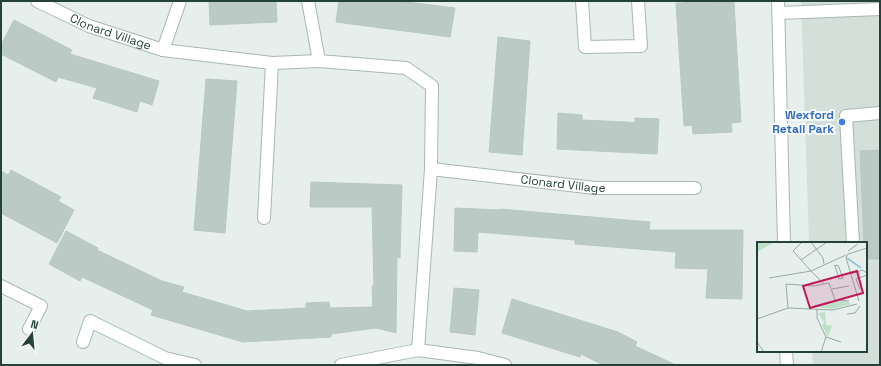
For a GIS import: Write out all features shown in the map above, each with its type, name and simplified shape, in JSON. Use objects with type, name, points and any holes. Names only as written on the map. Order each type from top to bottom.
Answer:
[{"type":"street","name":"Clonard Village","points":[[36,1],[89,26],[163,50],[272,63],[320,61],[406,68],[432,86],[432,170],[418,350]]},
{"type":"street","name":"Clonard Village","points":[[163,50],[180,1]]},
{"type":"street","points":[[308,1],[320,61]]},
{"type":"street","points":[[582,1],[585,47],[641,46],[638,1]]},
{"type":"street","points":[[784,242],[779,7],[880,9]]},
{"type":"street","points":[[264,218],[272,63]]},
{"type":"street","points":[[853,242],[846,116],[880,113]]},
{"type":"street","name":"Clonard Village","points":[[432,170],[595,188],[695,188]]},
{"type":"street","points":[[1,286],[41,306],[29,329]]},
{"type":"street","points":[[83,342],[90,321],[165,358],[196,365]]},
{"type":"street","points":[[341,365],[418,350],[478,358],[504,365]]},
{"type":"street","points":[[786,352],[786,365]]},
{"type":"shaded area","name":"Wexford Retail Park","points":[[801,1],[880,1],[880,365],[813,365],[812,352],[867,352],[867,242],[809,242]]},
{"type":"building","points":[[209,1],[276,1],[277,22],[210,25]]},
{"type":"building","points":[[339,1],[398,1],[455,8],[450,37],[336,22]]},
{"type":"building","points":[[684,1],[734,2],[741,122],[731,123],[732,132],[693,134],[692,125],[684,126],[676,3],[684,3]]},
{"type":"building","points":[[14,20],[72,50],[70,54],[159,81],[152,105],[140,101],[137,112],[93,98],[97,88],[58,77],[56,82],[1,54],[1,45]]},
{"type":"building","points":[[498,37],[530,41],[522,155],[489,152]]},
{"type":"building","points":[[206,79],[237,81],[225,233],[194,230]]},
{"type":"building","points":[[558,113],[582,115],[582,120],[635,123],[635,118],[659,119],[657,154],[557,149]]},
{"type":"building","points":[[880,150],[880,259],[867,259],[867,242],[864,242],[860,151]]},
{"type":"building","points":[[11,170],[61,197],[58,201],[74,210],[57,243],[1,213],[1,171],[8,175]]},
{"type":"building","points":[[311,182],[402,185],[400,258],[397,257],[396,333],[376,328],[331,334],[331,337],[243,342],[151,315],[153,310],[82,277],[80,281],[49,264],[66,231],[98,248],[97,250],[162,281],[184,287],[182,292],[247,311],[306,308],[306,303],[329,302],[330,308],[373,307],[372,286],[374,286],[372,207],[310,207]]},
{"type":"building","points":[[455,208],[500,209],[650,222],[649,230],[743,230],[742,299],[706,298],[708,269],[675,268],[676,252],[575,244],[575,240],[478,232],[477,252],[454,251]]},
{"type":"building","points":[[454,288],[479,290],[475,335],[450,332]]},
{"type":"building","points":[[512,299],[618,332],[637,342],[635,346],[676,365],[603,365],[581,354],[580,357],[502,333]]},
{"type":"place","name":"Wexford Retail Park","points":[[842,122]]}]
